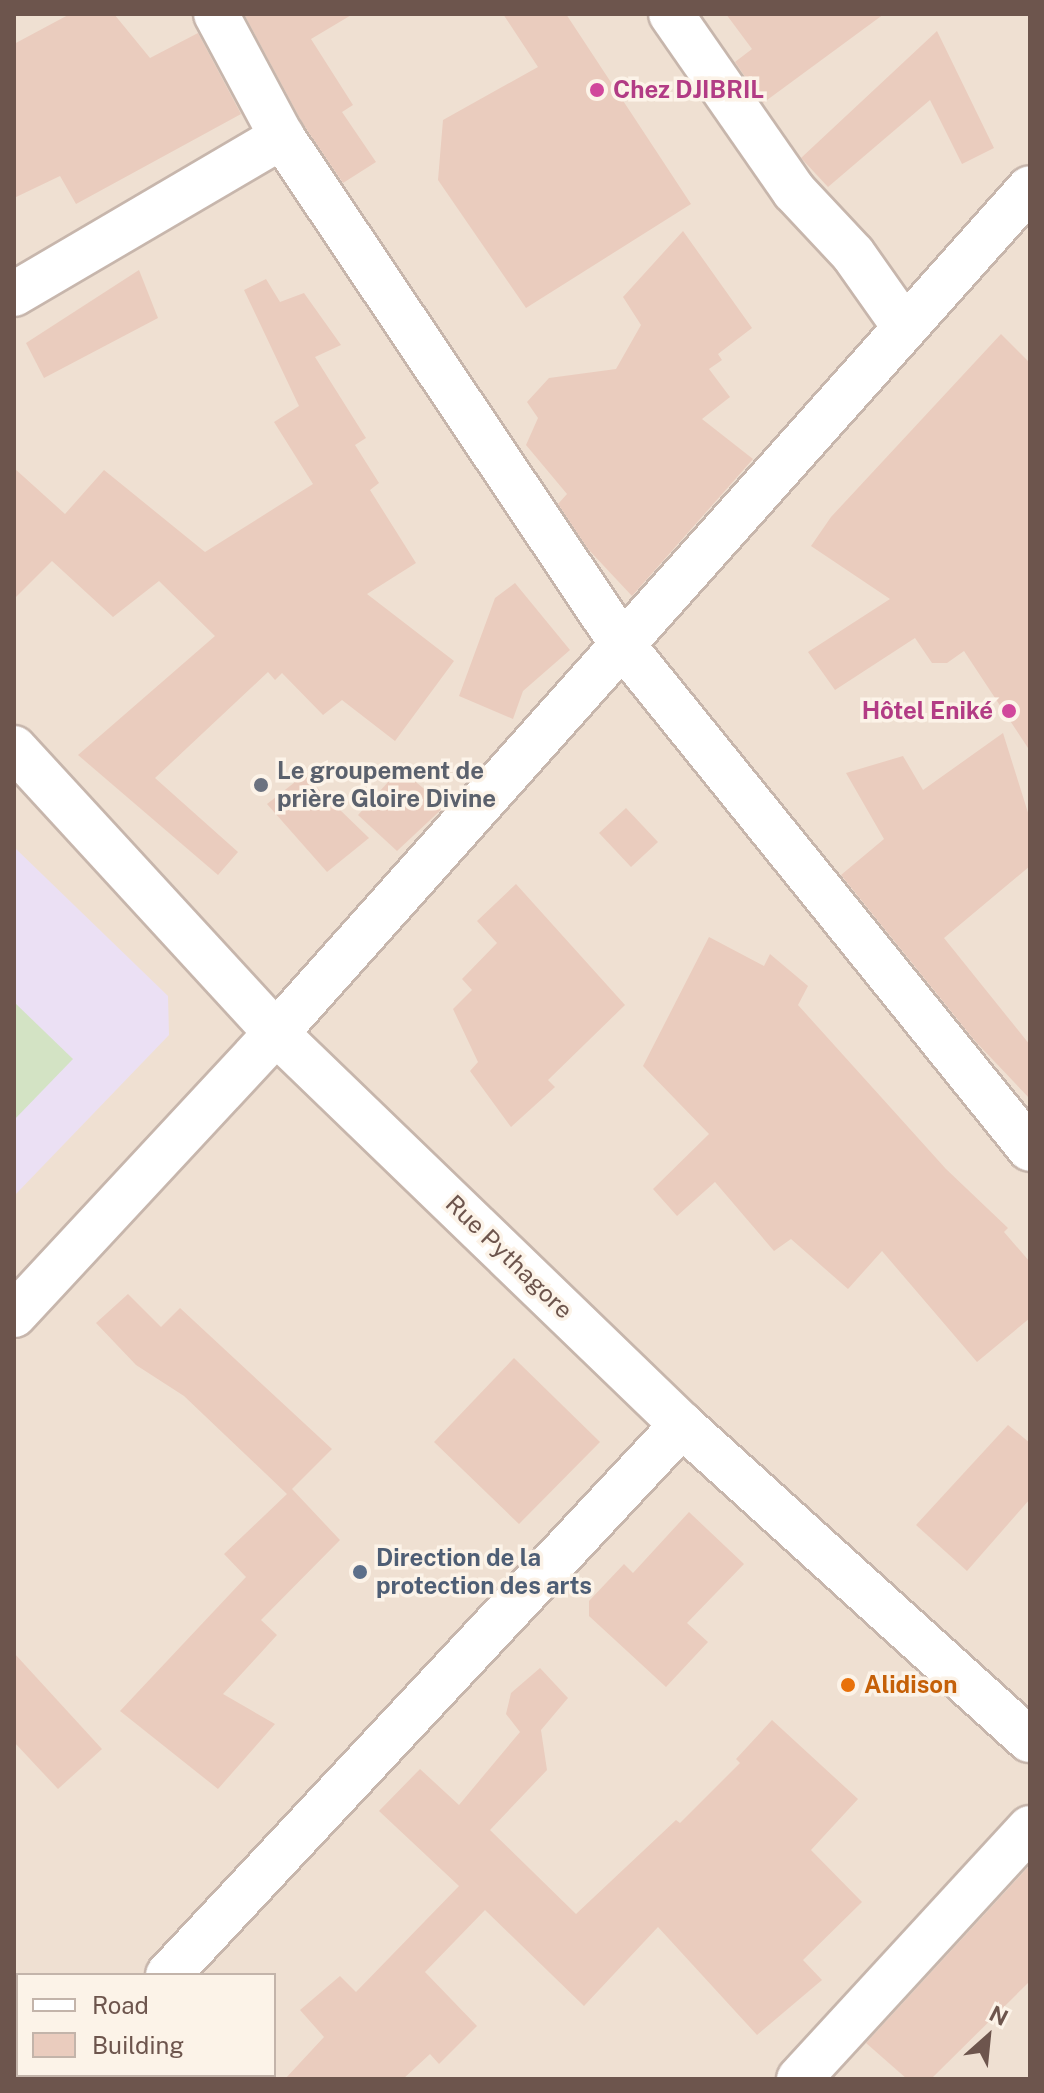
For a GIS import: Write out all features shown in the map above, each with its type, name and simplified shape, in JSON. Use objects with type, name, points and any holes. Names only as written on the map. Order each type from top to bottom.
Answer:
[{"type":"street","points":[[216,14],[282,137],[622,644],[1030,1149]]},
{"type":"street","points":[[671,14],[794,191],[853,254],[903,325]]},
{"type":"street","points":[[14,294],[282,137]]},
{"type":"street","points":[[14,1315],[276,1033],[903,325],[1030,188]]},
{"type":"street","name":"Rue Pythagore","points":[[14,748],[276,1033],[682,1425],[1030,1740]]},
{"type":"street","points":[[170,1973],[682,1425]]},
{"type":"street","points":[[799,2079],[1030,1828]]},
{"type":"shaded area","points":[[14,14],[1030,14],[1030,2079],[14,2079]]},
{"type":"shaded area","points":[[14,847],[168,996],[169,1035],[14,1196]]},
{"type":"green space","points":[[14,1002],[73,1059],[14,1120]]},
{"type":"building","points":[[70,14],[114,14],[150,58],[198,33],[241,114],[76,204],[60,176],[14,198],[14,44]]},
{"type":"building","points":[[244,14],[353,14],[311,39],[353,105],[342,112],[376,162],[343,183],[303,124]]},
{"type":"building","points":[[503,14],[566,14],[691,204],[526,308],[438,180],[443,120],[538,67]]},
{"type":"building","points":[[726,14],[884,14],[763,103],[735,62],[752,49]]},
{"type":"building","points":[[937,31],[994,148],[962,164],[930,100],[828,187],[801,158]]},
{"type":"building","points":[[683,231],[752,328],[718,354],[722,360],[709,369],[730,397],[702,419],[753,459],[632,596],[588,549],[558,504],[567,494],[526,445],[538,418],[527,402],[549,378],[616,369],[641,325],[623,297]]},
{"type":"building","points":[[139,270],[158,318],[44,378],[26,343]]},
{"type":"building","points":[[266,279],[280,302],[304,293],[341,345],[315,357],[366,438],[355,445],[379,483],[370,490],[416,563],[367,594],[454,661],[395,741],[342,700],[323,715],[282,673],[275,680],[268,672],[155,778],[238,852],[218,875],[78,755],[215,636],[159,581],[113,617],[52,561],[14,599],[14,468],[65,514],[104,470],[205,552],[313,484],[274,422],[299,406],[244,290]]},
{"type":"building","points":[[1001,334],[1030,363],[1030,751],[964,651],[947,663],[932,663],[915,638],[835,690],[808,652],[890,599],[811,546],[831,517]]},
{"type":"building","points":[[515,583],[570,650],[523,691],[513,719],[459,696],[495,598]]},
{"type":"building","points":[[1003,733],[1030,819],[1030,866],[944,938],[1030,1045],[1030,1099],[975,1041],[841,875],[884,839],[846,773],[903,756],[923,790]]},
{"type":"building","points":[[400,769],[445,806],[397,851],[358,815]]},
{"type":"building","points":[[304,775],[369,838],[327,872],[267,804]]},
{"type":"building","points":[[626,808],[658,842],[631,867],[599,833]]},
{"type":"building","points":[[516,884],[625,1005],[548,1080],[555,1087],[511,1127],[470,1071],[478,1062],[453,1009],[472,990],[462,979],[497,943],[477,921]]},
{"type":"building","points":[[709,937],[764,966],[770,954],[808,986],[798,1005],[946,1169],[1008,1228],[1004,1232],[1030,1262],[1030,1318],[977,1362],[882,1251],[848,1289],[791,1239],[774,1251],[715,1182],[677,1216],[653,1189],[709,1134],[643,1066]]},
{"type":"building","points":[[128,1294],[161,1327],[180,1308],[332,1449],[292,1489],[340,1540],[261,1620],[277,1635],[223,1694],[275,1724],[218,1789],[120,1711],[246,1577],[224,1554],[287,1494],[184,1396],[136,1365],[96,1323]]},
{"type":"building","points":[[514,1358],[600,1442],[519,1524],[434,1442]]},
{"type":"building","points":[[1008,1425],[1030,1443],[1030,1499],[967,1571],[916,1525]]},
{"type":"building","points":[[689,1512],[744,1564],[687,1623],[708,1642],[666,1687],[589,1616],[589,1601],[624,1564],[633,1573]]},
{"type":"building","points":[[14,1653],[102,1749],[58,1789],[14,1742]]},
{"type":"building","points":[[540,1668],[568,1698],[541,1730],[547,1770],[490,1830],[576,1914],[676,1820],[680,1823],[740,1763],[736,1759],[772,1720],[858,1799],[811,1850],[862,1902],[803,1960],[822,1980],[757,2035],[658,1927],[584,2006],[485,1910],[425,1972],[477,2026],[439,2064],[430,2054],[403,2079],[285,2079],[324,2037],[300,2010],[340,1976],[356,1992],[459,1886],[379,1811],[420,1769],[459,1805],[520,1732],[506,1714],[511,1693]]},
{"type":"building","points":[[1030,1865],[1030,1981],[931,2079],[907,2079],[866,2043]]},
{"type":"place","name":"Chez DJIBRIL","points":[[597,90]]},
{"type":"place","name":"Hôtel Eniké","points":[[1009,711]]},
{"type":"place","name":"Le groupement de prière Gloire Divine","points":[[261,785]]},
{"type":"place","name":"Direction de la protection des arts","points":[[360,1572]]},
{"type":"place","name":"Alidison","points":[[848,1685]]}]
